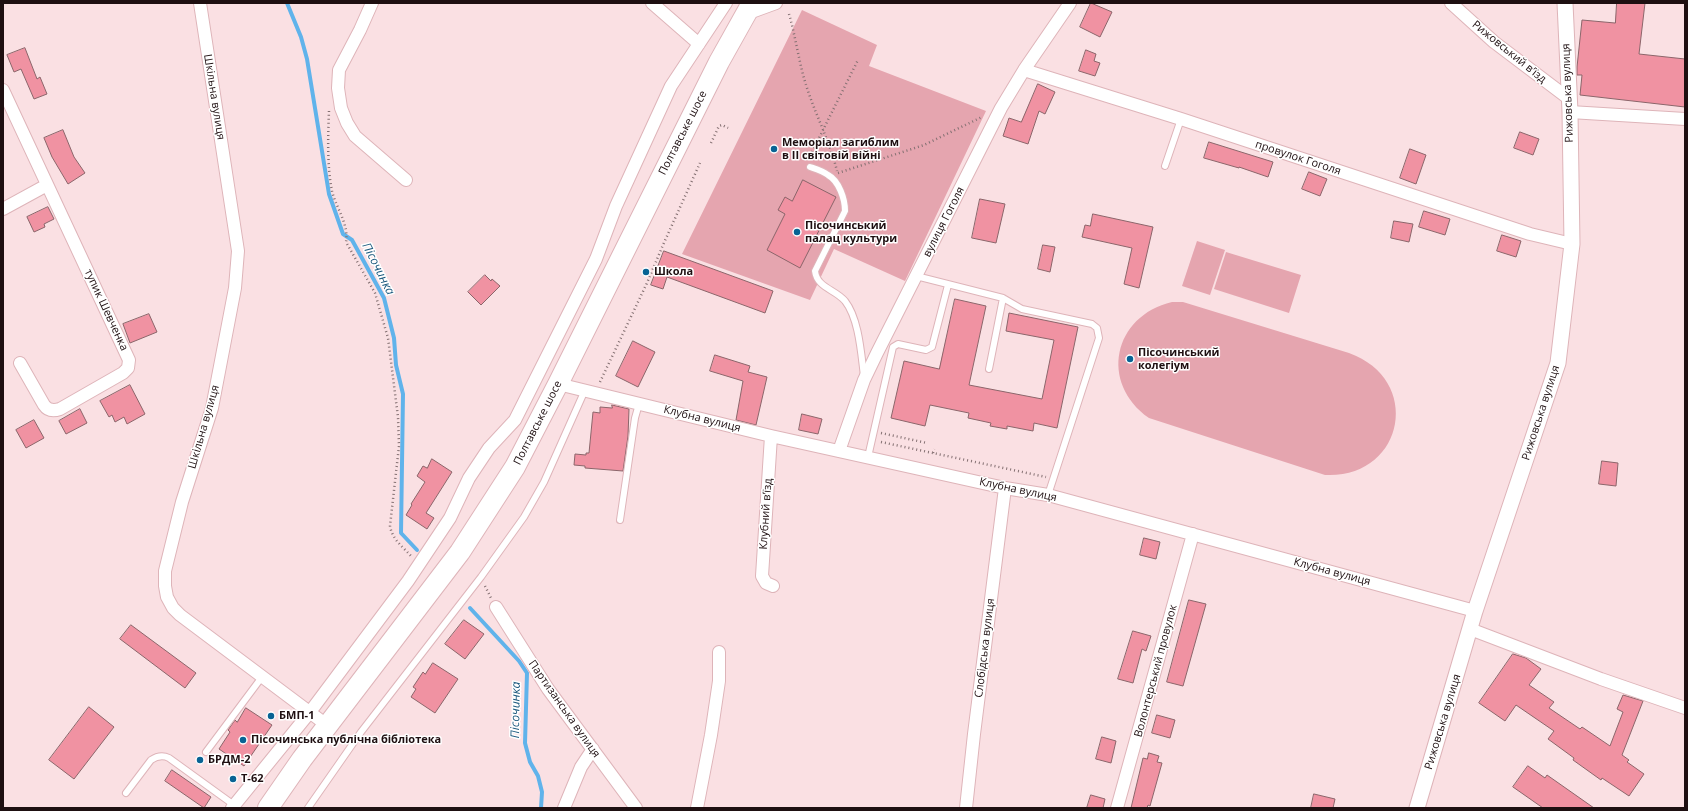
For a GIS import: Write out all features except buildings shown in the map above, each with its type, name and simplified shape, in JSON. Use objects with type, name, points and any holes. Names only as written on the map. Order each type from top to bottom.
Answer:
[{"type":"highway","name":"Полтавське шосе","points":[[268,808],[302,759],[460,552],[515,467],[719,62],[749,8]]},
{"type":"street","name":"Шкільна вулиця","points":[[200,3],[238,251],[235,288],[212,408],[182,502],[165,571],[164,586],[167,597],[173,608],[180,615],[328,726]]},
{"type":"street","points":[[372,3],[339,70],[338,88],[341,108],[347,123],[356,136],[406,180]]},
{"type":"street","points":[[652,3],[699,44]]},
{"type":"street","points":[[233,807],[310,712],[419,565],[450,518],[469,478],[489,448],[515,420],[596,259],[616,206],[671,86],[726,3]]},
{"type":"street","points":[[749,8],[776,3]]},
{"type":"street","name":"вулиця Гоголя","points":[[839,451],[864,380],[1001,108],[1024,70],[1070,3]]},
{"type":"street","name":"Рижовський в’їзд","points":[[1451,3],[1494,42],[1569,105]]},
{"type":"street","name":"Рижовська вулиця","points":[[1417,808],[1475,611],[1558,363],[1572,244],[1565,3]]},
{"type":"street","name":"провулок Гоголя","points":[[1024,70],[1181,119],[1530,234],[1572,244]]},
{"type":"street","points":[[3,90],[47,185],[3,209]]},
{"type":"street","points":[[1569,105],[1685,119]]},
{"type":"street","name":"тупик Шевченка","points":[[20,362],[44,405],[48,409],[53,410],[60,409],[123,373],[130,364],[47,185]]},
{"type":"street","name":"Клубна вулиця","points":[[558,384],[771,436],[1005,488],[1048,495],[1475,611]]},
{"type":"street","name":"Клубний в’їзд","points":[[771,436],[762,576],[766,583],[773,586]]},
{"type":"street","name":"Слобідська вулиця","points":[[966,808],[1005,488]]},
{"type":"street","name":"Волонтерський провулок","points":[[1117,808],[1193,534]]},
{"type":"street","name":"Партизанська вулиця","points":[[496,607],[548,689],[636,808]]},
{"type":"street","points":[[1470,629],[1601,679],[1685,708]]},
{"type":"street","points":[[697,808],[711,735],[719,681],[719,652]]},
{"type":"street","points":[[564,808],[581,767],[593,749]]},
{"type":"lane","points":[[1165,166],[1181,119]]},
{"type":"lane","points":[[810,166],[830,175],[842,193],[845,202],[846,211],[816,271],[816,276],[821,284],[842,298],[848,305],[858,334],[864,380]]},
{"type":"lane","points":[[916,276],[1003,298],[1022,309],[1092,324],[1098,331],[1099,338],[1048,495]]},
{"type":"lane","points":[[868,457],[893,348],[898,344],[926,350],[932,347],[948,285]]},
{"type":"lane","points":[[989,369],[1003,298]]},
{"type":"lane","points":[[308,808],[361,732],[481,577],[524,517],[544,482],[590,392]]},
{"type":"lane","points":[[620,520],[635,418],[639,404]]},
{"type":"lane","points":[[206,752],[262,677]]},
{"type":"lane","points":[[126,793],[151,760],[163,756],[169,758],[233,807]]},
{"type":"path","points":[[789,14],[806,87],[823,129],[838,173]]},
{"type":"path","points":[[812,152],[858,60]]},
{"type":"path","points":[[329,104],[328,137],[332,192],[348,233],[346,242],[375,293],[388,338],[398,424],[399,446],[390,526],[391,532],[419,565]]},
{"type":"path","points":[[830,175],[924,145],[1001,108]]},
{"type":"path","points":[[710,143],[719,126],[722,125],[728,128]]},
{"type":"path","points":[[590,392],[647,283],[700,163]]},
{"type":"path","points":[[874,432],[927,443]]},
{"type":"path","points":[[872,440],[1052,479]]},
{"type":"path","points":[[481,577],[496,607]]},
{"type":"shaded area","points":[[802,10],[877,45],[869,66],[986,111],[905,281],[834,249],[810,300],[682,254]]},
{"type":"shaded area","points":[[1197,241],[1225,250],[1210,295],[1182,286]]},
{"type":"shaded area","points":[[1226,252],[1301,275],[1289,313],[1214,289]]},
{"type":"shaded area","points":[[1172,302],[1183,302],[1349,353],[1373,366],[1388,384],[1395,405],[1395,426],[1387,445],[1373,461],[1352,472],[1325,475],[1149,418],[1133,404],[1123,387],[1119,370],[1120,352],[1126,336],[1136,321],[1152,310]]},
{"type":"waterway","name":"Пісочинка","points":[[287,3],[301,37],[307,59],[329,194],[343,234],[352,240],[384,298],[394,338],[396,365],[403,394],[401,533],[417,550]]},
{"type":"waterway","name":"Пісочинка","points":[[470,608],[519,661],[527,673],[525,743],[530,762],[538,776],[542,792],[541,808]]},
{"type":"place","name":"Меморіал загиблим в II світовій війні","points":[[774,149]]},
{"type":"place","name":"Пісочинський палац культури","points":[[797,232]]},
{"type":"place","name":"Школа","points":[[646,272]]},
{"type":"place","name":"Пісочинський колегіум","points":[[1130,359]]},
{"type":"place","name":"БМП-1","points":[[271,716]]},
{"type":"place","name":"Пісочинська публічна бібліотека","points":[[243,740]]},
{"type":"place","name":"БРДМ-2","points":[[200,760]]},
{"type":"place","name":"Т-62","points":[[233,779]]}]
